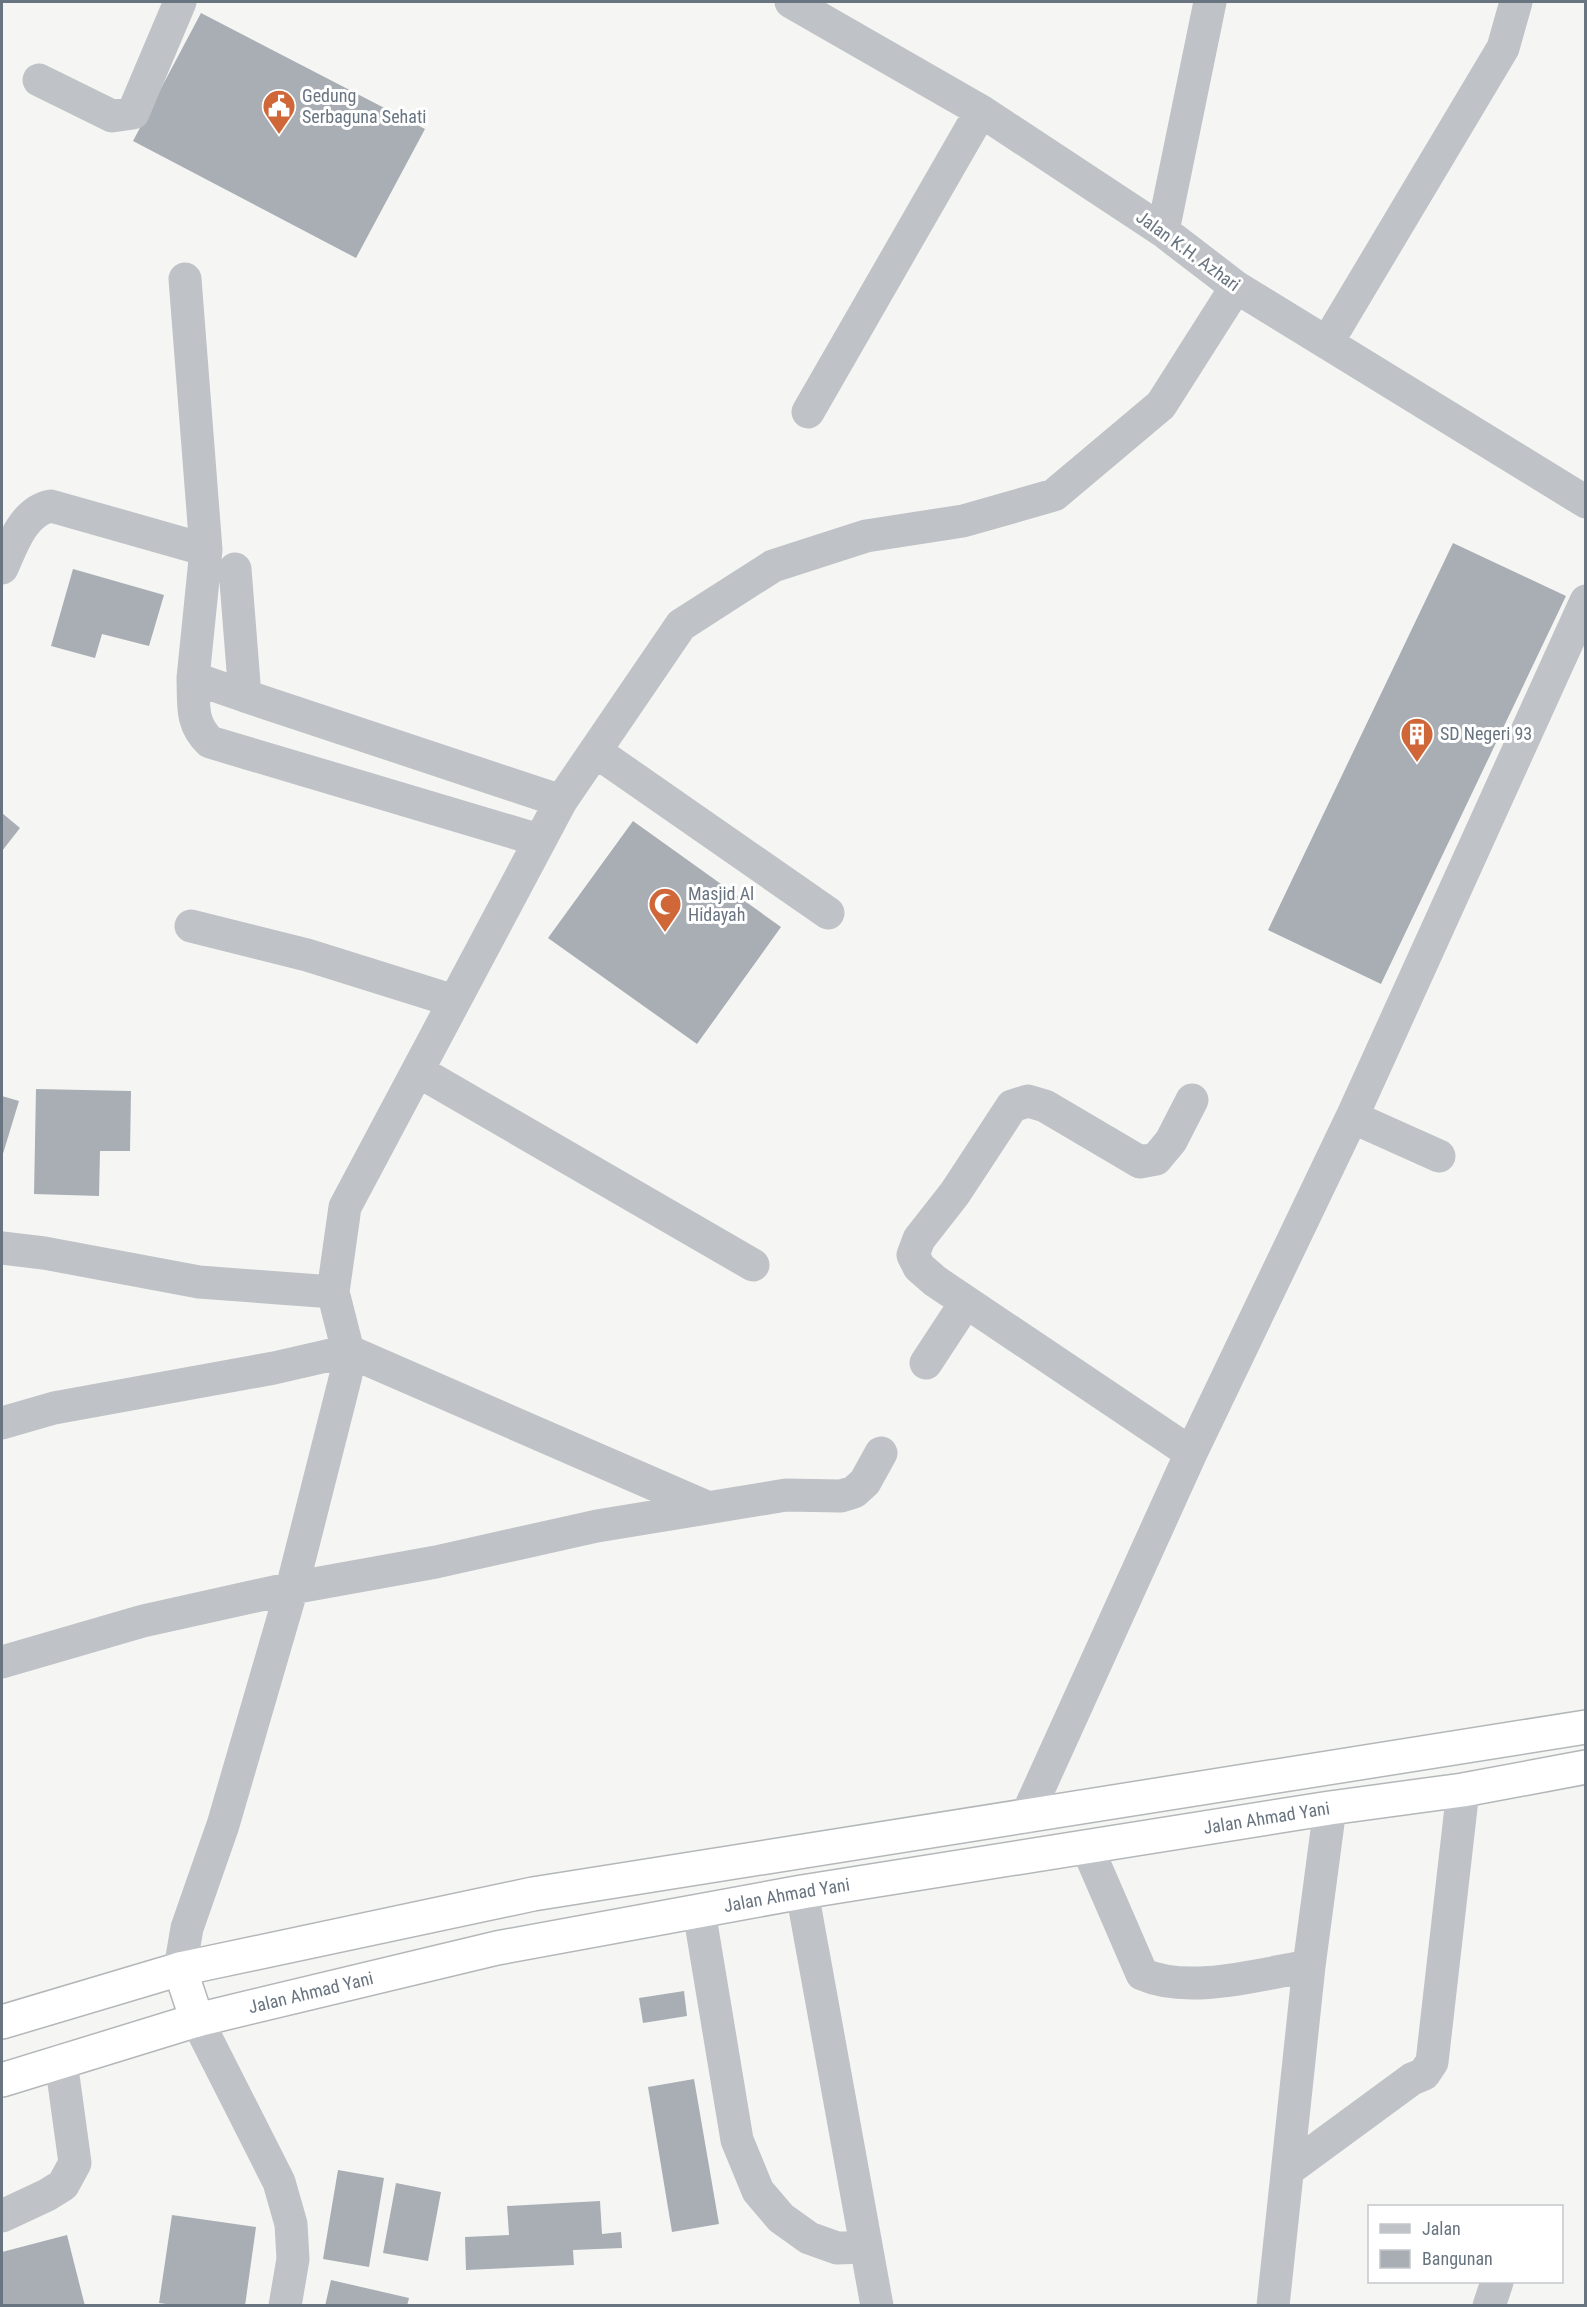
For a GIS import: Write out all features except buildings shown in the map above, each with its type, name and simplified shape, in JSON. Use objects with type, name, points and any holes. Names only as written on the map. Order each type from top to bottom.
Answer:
[{"type":"highway","points":[[2,2022],[180,1969],[533,1894],[1586,1727]]},
{"type":"highway","name":"Jalan Ahmad Yani","points":[[2,2080],[197,2020],[497,1948],[802,1892],[1330,1808],[1463,1790],[1586,1767]]},
{"type":"highway","points":[[180,1969],[197,2020]]},
{"type":"street","points":[[39,80],[112,116],[133,113],[180,2]]},
{"type":"street","name":"Jalan K.H. Azhari","points":[[791,2],[981,111],[1163,231],[1236,286],[1586,502]]},
{"type":"street","points":[[1163,231],[1210,2]]},
{"type":"street","points":[[1327,343],[1503,48],[1516,2]]},
{"type":"street","points":[[808,412],[981,111]]},
{"type":"street","points":[[185,279],[206,550],[193,678],[195,719],[200,732],[210,742],[539,840]]},
{"type":"street","points":[[180,1969],[187,1928],[223,1825],[292,1588],[346,1375],[348,1351],[333,1292],[345,1207],[561,801],[681,625],[773,566],[866,536],[963,521],[1054,495],[1161,405],[1236,286]]},
{"type":"street","points":[[2,568],[23,525],[43,508],[51,506],[206,550]]},
{"type":"street","points":[[235,569],[245,696]]},
{"type":"street","points":[[1026,1817],[1191,1453],[1352,1117],[1586,601]]},
{"type":"street","points":[[193,678],[561,801]]},
{"type":"street","points":[[595,751],[828,913]]},
{"type":"street","points":[[191,926],[307,956],[454,1001]]},
{"type":"street","points":[[417,1071],[753,1264]]},
{"type":"street","points":[[1191,1453],[966,1302],[919,1267],[913,1255],[919,1239],[955,1193],[1012,1106],[1028,1101],[1045,1106],[1140,1161],[1156,1159],[1171,1141],[1192,1100]]},
{"type":"street","points":[[1352,1117],[1439,1156]]},
{"type":"street","points":[[2,1248],[44,1253],[199,1282],[333,1292]]},
{"type":"street","points":[[926,1363],[966,1302]]},
{"type":"street","points":[[2,1423],[54,1408],[274,1368],[348,1351],[704,1506]]},
{"type":"street","points":[[2,1662],[143,1621],[292,1588],[436,1562],[597,1526],[704,1506],[786,1495],[841,1496],[854,1492],[865,1482],[881,1453]]},
{"type":"street","points":[[1288,2170],[1412,2079],[1424,2074],[1432,2062],[1463,1790]]},
{"type":"street","points":[[1273,2306],[1309,1966],[1330,1808]]},
{"type":"street","points":[[1087,1847],[1142,1974],[1158,1981],[1184,1983],[1309,1966]]},
{"type":"street","points":[[802,1892],[877,2306]]},
{"type":"street","points":[[699,1911],[737,2140],[758,2191],[782,2218],[810,2238],[837,2248],[866,2247]]},
{"type":"street","points":[[197,2020],[279,2182],[291,2224],[293,2259],[285,2306]]},
{"type":"street","points":[[2,2216],[63,2185],[75,2163],[61,2061]]},
{"type":"street","points":[[1489,2306],[1497,2283]]},
{"type":"place","name":"Gedung Serbaguna Sehati","points":[[279,135]]},
{"type":"place","name":"SD Negeri 93","points":[[1417,763]]},
{"type":"place","name":"Masjid Al Hidayah","points":[[665,933]]}]
